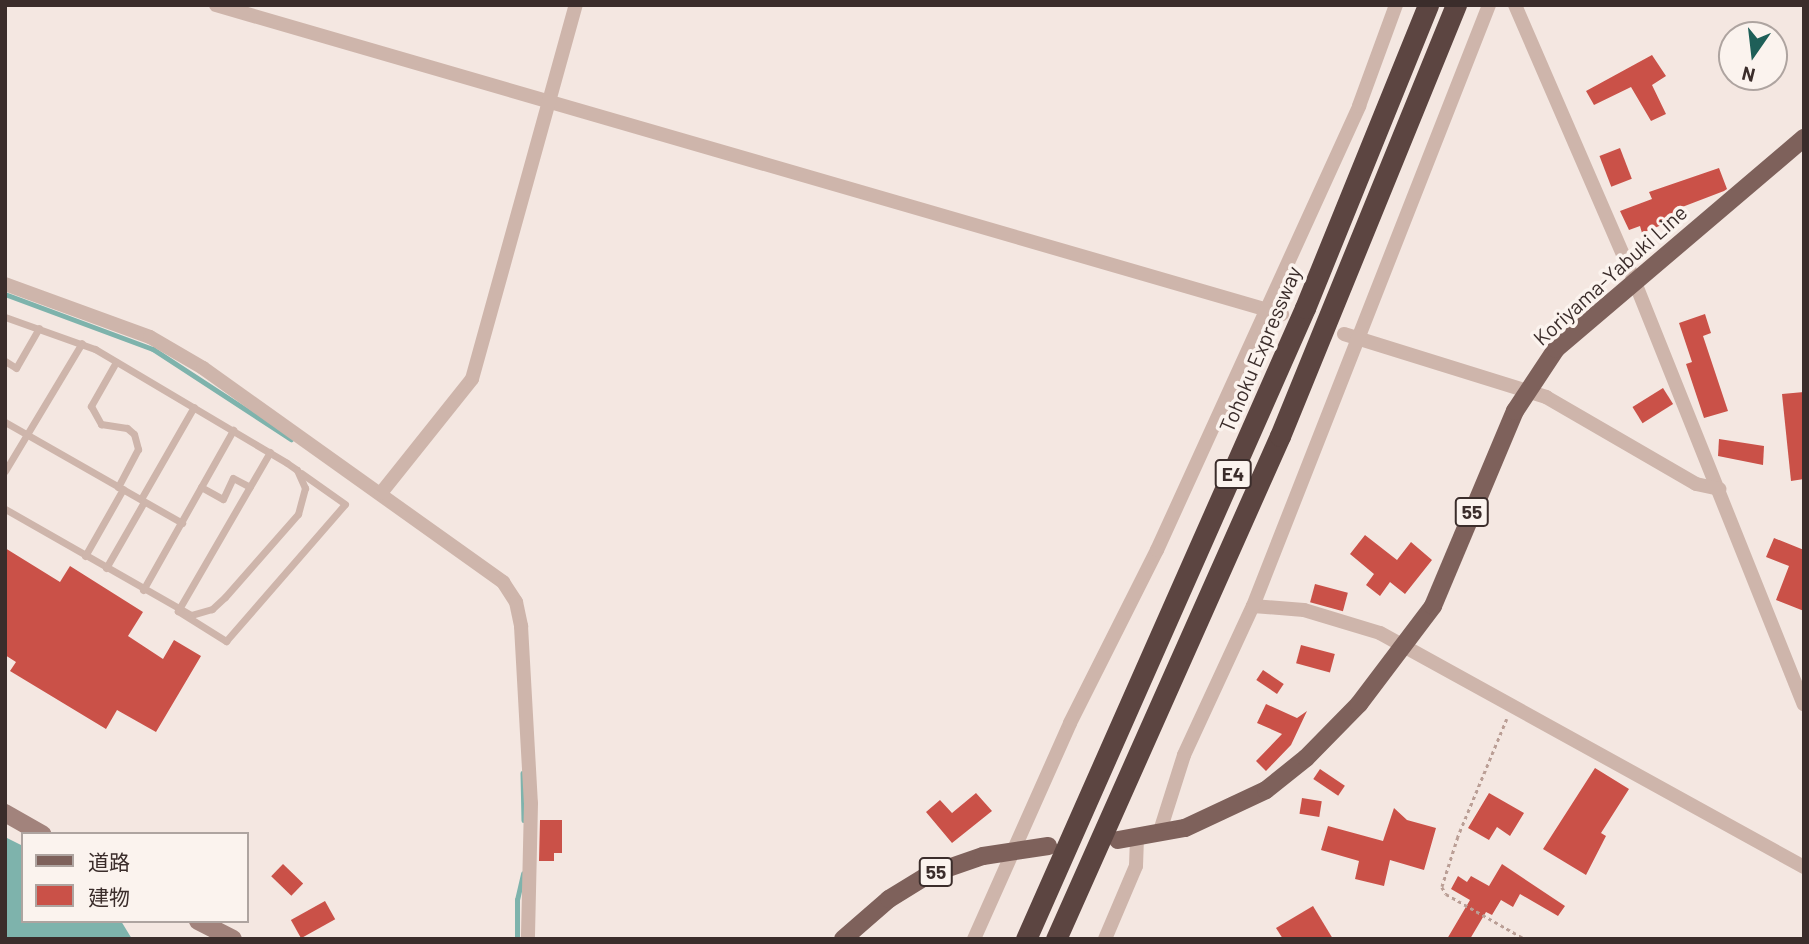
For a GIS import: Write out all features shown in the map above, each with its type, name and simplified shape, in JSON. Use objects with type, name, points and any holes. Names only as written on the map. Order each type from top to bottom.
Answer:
[{"type":"highway","name":"Tohoku Expressway","points":[[1027,939],[1295,332],[1428,5]]},
{"type":"highway","name":"E4","points":[[1056,939],[1280,436],[1456,5]]},
{"type":"main road","name":"Koriyama-Yabuki Line","points":[[1118,840],[1159,834],[1213,817],[1286,775],[1359,704],[1433,606],[1525,390],[1556,349],[1804,138]]},
{"type":"main road","name":"55","points":[[843,939],[889,899],[928,875],[1013,850],[1048,846]]},
{"type":"street","points":[[216,5],[1282,314]]},
{"type":"street","points":[[381,493],[472,379],[576,5]]},
{"type":"street","points":[[974,939],[1070,723],[1157,550],[1359,106],[1396,5]]},
{"type":"street","points":[[1159,834],[1184,755],[1254,606],[1489,5]]},
{"type":"street","points":[[1515,5],[1634,280],[1804,704]]},
{"type":"street","points":[[5,284],[150,337],[203,369],[488,567],[516,602],[531,803],[528,939]]},
{"type":"street","points":[[1344,334],[1546,397],[1696,484],[1719,489]]},
{"type":"street","points":[[1254,606],[1304,610],[1352,621],[1804,867]]},
{"type":"street","points":[[5,813],[38,832]]},
{"type":"street","points":[[1105,939],[1136,866],[1137,837]]},
{"type":"street","points":[[201,923],[222,937]]},
{"type":"lane","points":[[5,317],[82,343],[270,452],[345,504],[226,641],[5,509]]},
{"type":"lane","points":[[5,361],[16,368],[39,328]]},
{"type":"lane","points":[[5,471],[82,343]]},
{"type":"lane","points":[[85,556],[138,449],[134,435],[127,428],[101,424],[91,406],[116,362]]},
{"type":"lane","points":[[106,568],[194,407]]},
{"type":"lane","points":[[5,422],[181,523]]},
{"type":"lane","points":[[143,590],[233,430]]},
{"type":"lane","points":[[178,611],[270,452]]},
{"type":"lane","points":[[178,611],[191,615],[217,605],[298,514],[305,488],[297,470]]},
{"type":"lane","points":[[201,487],[223,499],[233,478],[250,487]]},
{"type":"path","points":[[1513,707],[1473,799],[1442,887],[1446,894],[1525,939]]},
{"type":"water","points":[[5,837],[21,845],[21,923],[122,923],[132,939],[5,939]]},
{"type":"building","points":[[1652,55],[1666,76],[1652,85],[1666,114],[1651,121],[1631,87],[1594,105],[1586,91]]},
{"type":"building","points":[[1620,148],[1632,179],[1611,187],[1599,156]]},
{"type":"building","points":[[1719,168],[1727,189],[1677,209],[1680,216],[1657,227],[1642,233],[1640,226],[1629,230],[1620,211],[1652,199],[1649,192]]},
{"type":"building","points":[[1705,314],[1711,333],[1703,336],[1728,411],[1704,418],[1686,364],[1692,362],[1679,323]]},
{"type":"building","points":[[1663,388],[1673,404],[1643,423],[1632,407]]},
{"type":"building","points":[[1804,392],[1804,479],[1791,481],[1782,394]]},
{"type":"building","points":[[1719,439],[1764,446],[1763,465],[1718,456]]},
{"type":"building","points":[[1365,535],[1397,560],[1411,542],[1432,560],[1405,594],[1390,582],[1380,596],[1366,585],[1374,574],[1350,554]]},
{"type":"building","points":[[1774,538],[1804,550],[1804,611],[1776,600],[1789,566],[1766,557]]},
{"type":"building","points":[[5,548],[60,582],[70,566],[143,612],[128,636],[163,659],[174,640],[201,656],[156,732],[117,710],[106,729],[10,671],[16,662],[5,655]]},
{"type":"building","points":[[1315,584],[1348,593],[1343,611],[1310,602]]},
{"type":"building","points":[[1301,645],[1335,654],[1330,672],[1296,663]]},
{"type":"building","points":[[1263,670],[1284,684],[1277,694],[1256,680]]},
{"type":"building","points":[[1266,704],[1297,718],[1307,711],[1291,745],[1266,771],[1256,761],[1282,734],[1257,723]]},
{"type":"building","points":[[1595,768],[1629,789],[1601,833],[1606,836],[1586,875],[1543,849]]},
{"type":"building","points":[[1320,769],[1345,786],[1338,796],[1313,779]]},
{"type":"building","points":[[976,793],[992,811],[952,843],[926,812],[940,800],[952,813]]},
{"type":"building","points":[[1489,793],[1524,813],[1510,836],[1497,827],[1489,840],[1468,828]]},
{"type":"building","points":[[1302,798],[1322,801],[1319,817],[1299,814]]},
{"type":"building","points":[[1394,808],[1407,820],[1436,828],[1424,870],[1390,860],[1384,886],[1355,879],[1359,861],[1321,850],[1328,826],[1383,841]]},
{"type":"building","points":[[540,820],[562,820],[562,853],[554,853],[554,861],[539,861]]},
{"type":"building","points":[[283,864],[303,883],[291,896],[271,876]]},
{"type":"building","points":[[1502,864],[1565,906],[1558,916],[1520,894],[1513,907],[1501,900],[1492,915],[1486,912],[1470,939],[1447,939],[1470,900],[1451,889],[1458,876],[1467,882],[1471,876],[1489,886]]},
{"type":"building","points":[[325,901],[335,919],[301,938],[291,920]]},
{"type":"building","points":[[1313,906],[1333,939],[1283,939],[1276,928]]},
{"type":"waterway","points":[[5,294],[153,349],[291,439]]},
{"type":"waterway","points":[[523,773],[524,820]]},
{"type":"waterway","points":[[517,939],[517,900],[523,874]]}]
